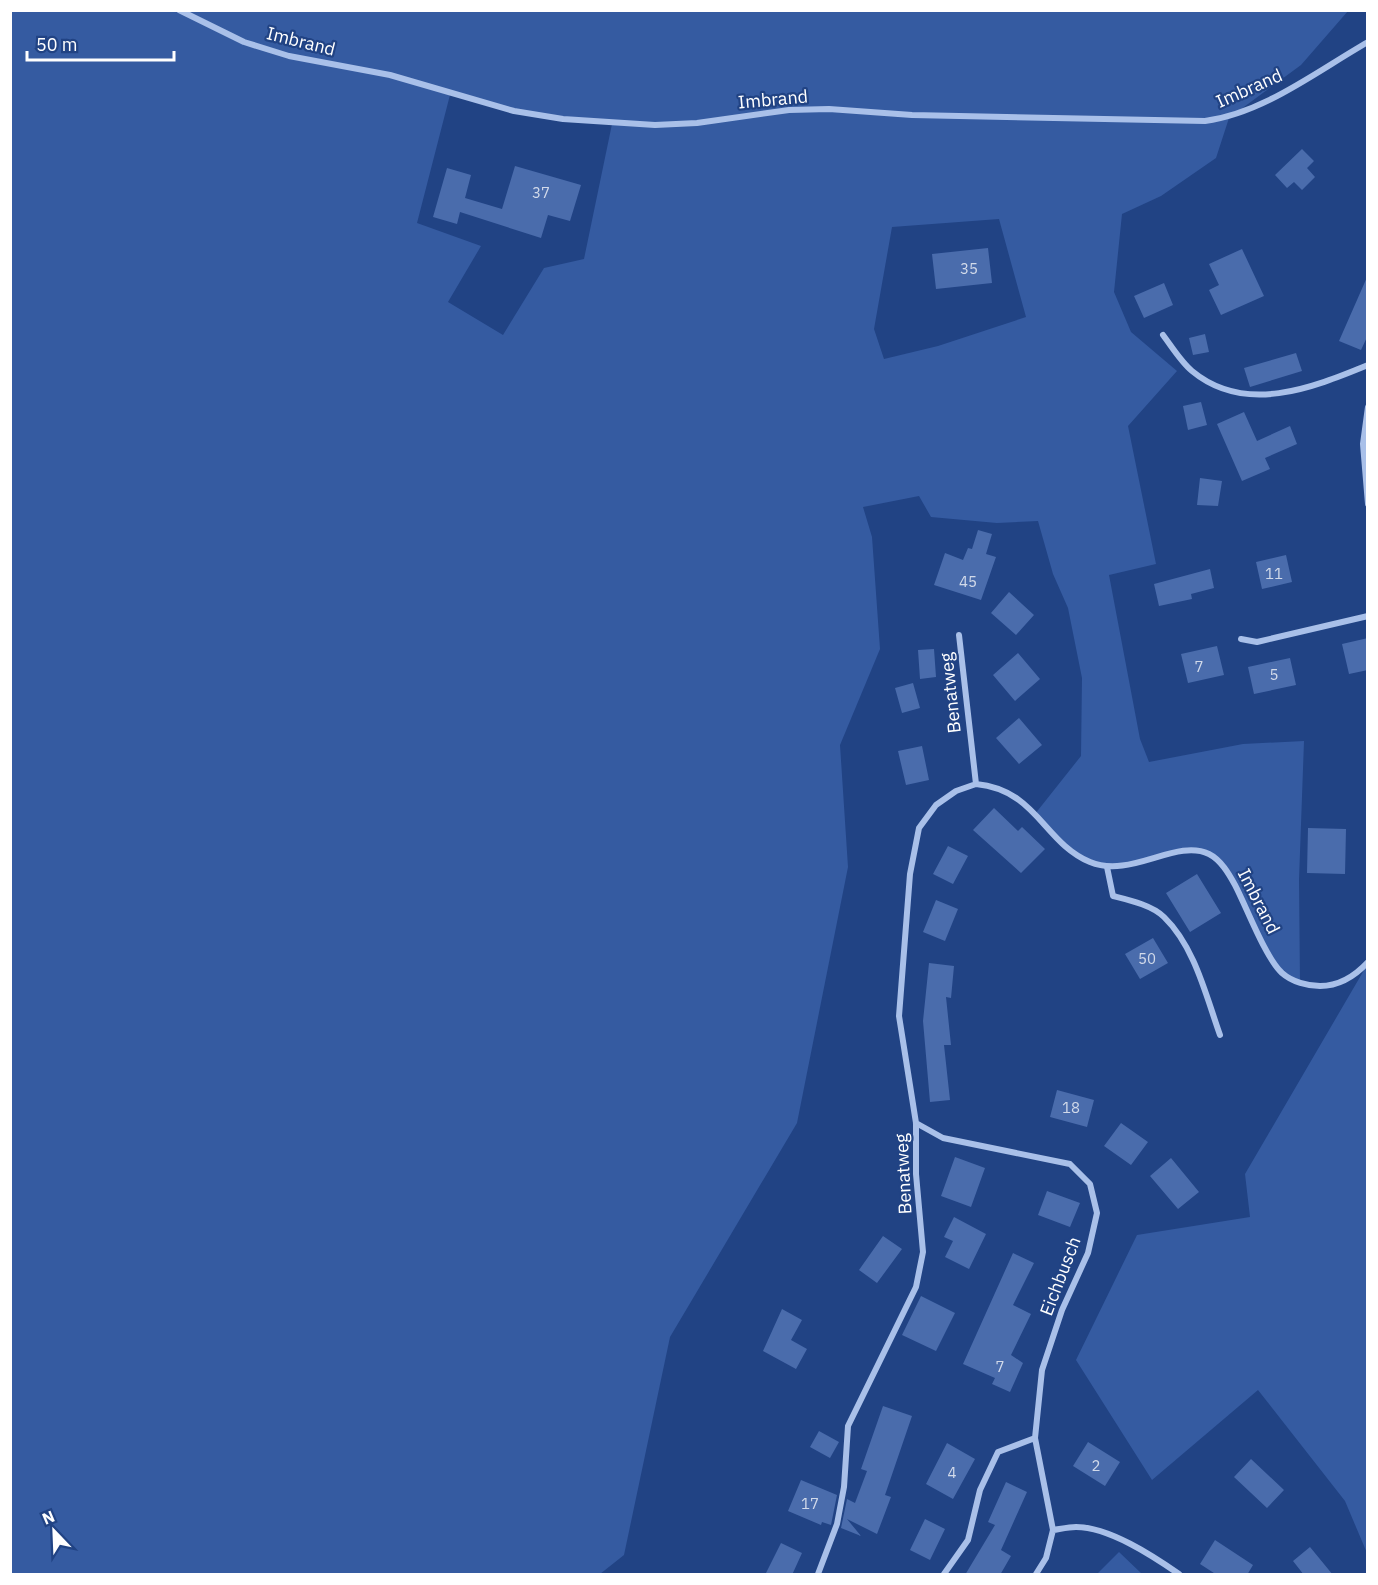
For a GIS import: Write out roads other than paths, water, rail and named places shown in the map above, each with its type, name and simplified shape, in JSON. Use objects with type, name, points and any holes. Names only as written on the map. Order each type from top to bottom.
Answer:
[{"type":"street","name":"Imbrand","points":[[179,10],[203,24],[244,42],[289,56],[390,75],[514,111],[613,124],[697,123],[789,110],[829,109],[912,115],[1205,121],[1229,118],[1256,106],[1368,42]]},
{"type":"street","points":[[1162,335],[1192,371],[1221,389],[1247,395],[1312,388],[1368,365]]},
{"type":"street","points":[[1368,407],[1363,444],[1368,504]]},
{"type":"street","points":[[1241,639],[1257,642],[1368,616]]},
{"type":"street","name":"Benatweg","points":[[818,1575],[837,1524],[844,1487],[848,1426],[916,1287],[923,1252],[916,1174],[916,1123],[899,1016],[910,874],[919,828],[936,805],[956,791],[976,784],[959,635]]},
{"type":"street","points":[[976,784],[994,786],[1015,795],[1073,852],[1107,867],[1113,896],[1135,902],[1163,916],[1187,946],[1220,1035]]},
{"type":"street","name":"Imbrand","points":[[1107,867],[1138,864],[1192,850],[1210,854],[1227,871],[1273,961],[1283,974],[1300,983],[1325,986],[1339,983],[1368,962]]},
{"type":"street","name":"Eichbusch","points":[[916,1123],[943,1138],[1070,1164],[1090,1184],[1097,1213],[1088,1253],[1062,1310],[1042,1370],[1035,1437],[1053,1530]]},
{"type":"street","points":[[944,1575],[968,1540],[980,1490],[998,1452],[1035,1437]]},
{"type":"street","points":[[1036,1575],[1046,1558],[1053,1530],[1077,1527],[1100,1532],[1149,1553],[1179,1575]]}]
